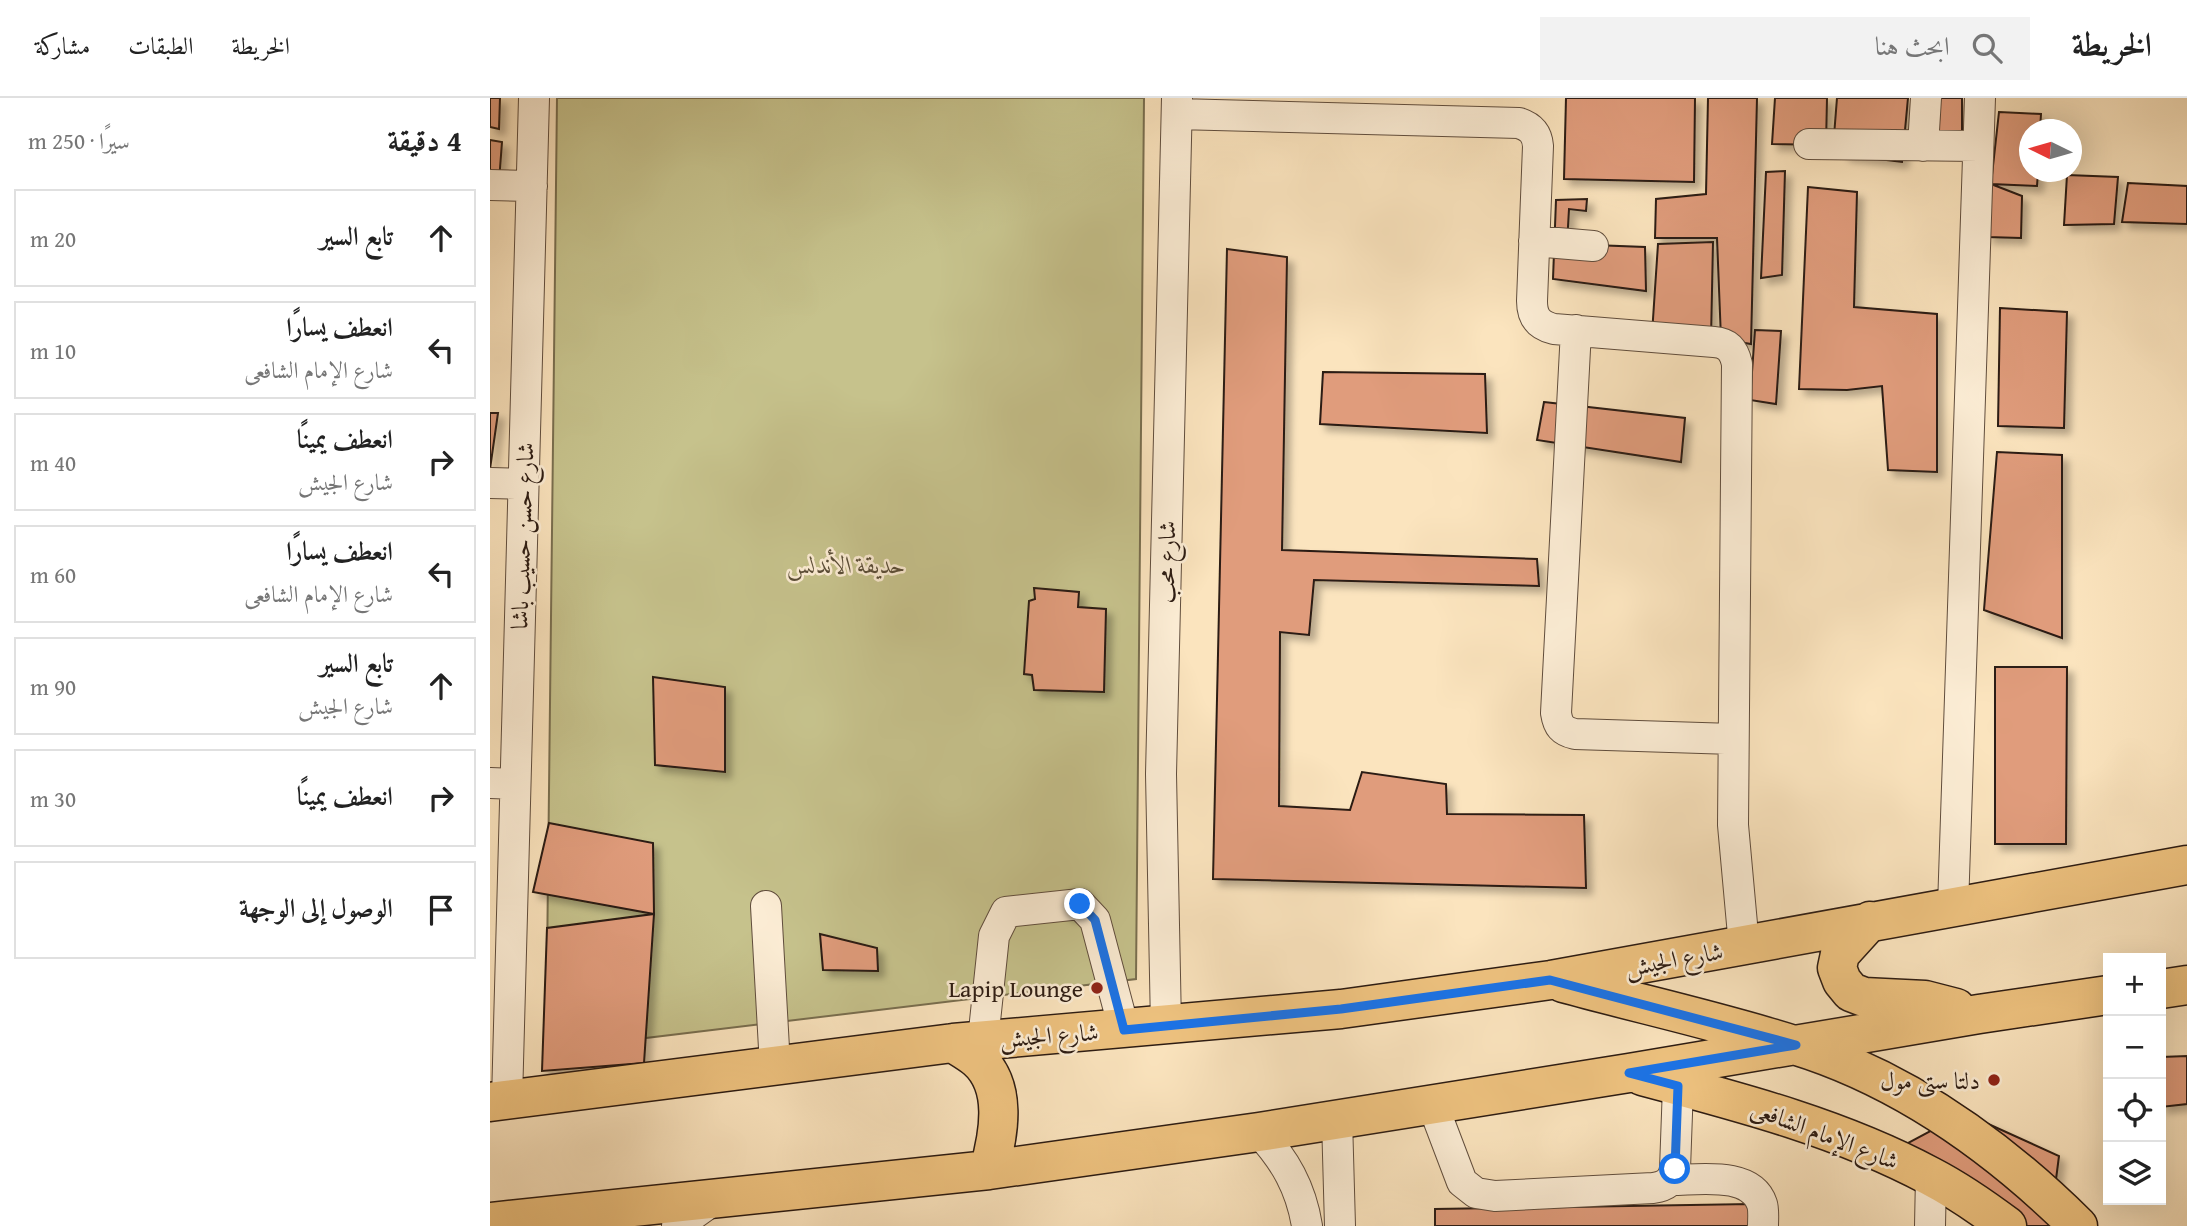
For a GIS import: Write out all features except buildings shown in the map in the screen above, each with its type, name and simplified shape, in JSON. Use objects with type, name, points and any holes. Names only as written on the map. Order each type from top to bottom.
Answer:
[{"type":"main road","name":"شارع الجيش","points":[[498,1101],[968,1042],[1341,1009],[1550,980],[2187,865]]},
{"type":"main road","points":[[1870,921],[1840,954],[1837,968],[1842,981],[1851,992],[1864,997],[1938,1002],[1979,1014]]},
{"type":"main road","points":[[1550,980],[1796,1045],[1883,1082],[1965,1131],[2004,1159],[2078,1226]]},
{"type":"main road","points":[[2166,988],[2187,985]]},
{"type":"main road","points":[[490,1222],[989,1170],[1259,1132],[2103,996]]},
{"type":"main road","points":[[968,1042],[990,1075],[998,1106],[998,1138],[989,1170]]},
{"type":"main road","name":"شارع الإمام الشافعى","points":[[1629,1073],[1739,1102],[1871,1148],[1931,1177],[2007,1226]]},
{"type":"street","name":"شارع حسن حسيب باشا","points":[[498,1101],[503,784],[523,484],[534,98]]},
{"type":"street","points":[[1923,146],[1926,98]]},
{"type":"street","points":[[1952,907],[1980,98]]},
{"type":"street","points":[[1177,106],[1527,125],[1533,131],[1538,146],[1532,312],[1536,320],[1544,326],[1723,343],[1730,347],[1737,364],[1733,825],[1744,946]]},
{"type":"street","name":"شارع محب","points":[[1166,1025],[1161,774],[1177,106]]},
{"type":"street","points":[[1809,144],[1978,146]]},
{"type":"street","points":[[490,185],[531,186]]},
{"type":"street","points":[[1534,241],[1593,246]]},
{"type":"street","points":[[1576,330],[1556,713],[1558,723],[1565,731],[1575,734],[1733,739]]},
{"type":"street","points":[[490,483],[523,484]]},
{"type":"street","points":[[968,1042],[994,936],[1006,912],[1080,904],[1095,920],[1124,1030]]},
{"type":"street","points":[[766,906],[775,1066]]},
{"type":"street","points":[[1433,1103],[1462,1182],[1476,1193],[1494,1196],[1653,1188],[1664,1186],[1672,1180],[1675,1169],[1678,1086]]},
{"type":"street","points":[[1337,1119],[1340,1226]]},
{"type":"street","points":[[1259,1132],[1279,1153],[1294,1180],[1305,1210],[1307,1226]]},
{"type":"street","points":[[1930,1226],[1931,1177]]},
{"type":"street","points":[[1672,1180],[1727,1181],[1746,1186],[1756,1194],[1762,1205],[1763,1226]]},
{"type":"street","points":[[677,1226],[716,1198]]},
{"type":"green space","name":"حديقة الأندلس","points":[[557,98],[1144,98],[1136,979],[546,1050]]},
{"type":"place","name":"Lapip Lounge","points":[[1097,988]]},
{"type":"place","name":"دلتا ستى مول","points":[[1994,1080]]},
{"type":"route","points":[[1080,904],[1095,920],[1124,1030],[1341,1009],[1550,980],[1796,1045],[1629,1073],[1678,1086],[1675,1169]]}]
